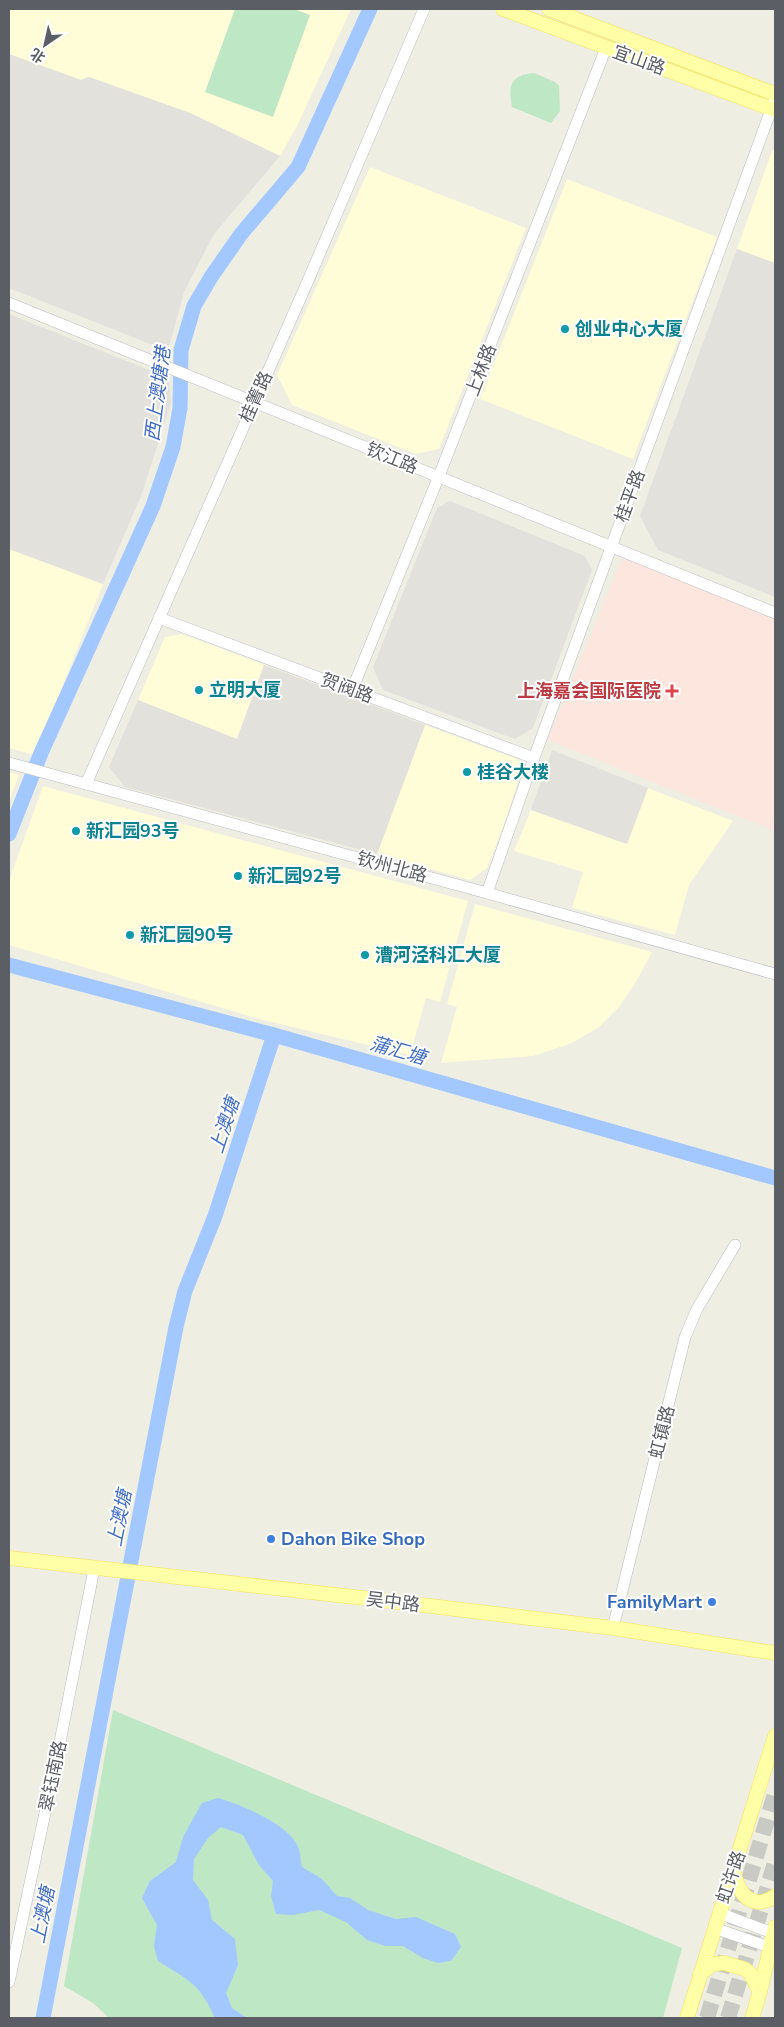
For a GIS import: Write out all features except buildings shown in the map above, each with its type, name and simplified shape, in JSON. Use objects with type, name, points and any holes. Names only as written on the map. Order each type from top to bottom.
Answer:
[{"type":"main road","name":"宜山路","points":[[504,9],[606,48],[774,106]]},
{"type":"main road","name":"宜山路","points":[[549,9],[775,94]]},
{"type":"main road","name":"吴中路","points":[[9,1558],[612,1628],[775,1653]]},
{"type":"main road","name":"虹许路","points":[[687,2018],[775,1736]]},
{"type":"main road","points":[[734,1871],[739,1890],[744,1896],[761,1902],[775,1896]]},
{"type":"main road","points":[[752,2018],[774,1938]]},
{"type":"main road","points":[[700,1974],[713,1964],[724,1963],[744,1969],[750,1973],[760,1992]]},
{"type":"street","name":"桂箐路","points":[[86,784],[424,9]]},
{"type":"street","name":"上林路","points":[[352,690],[439,476],[606,48]]},
{"type":"street","name":"桂平路","points":[[487,893],[534,758],[774,106]]},
{"type":"street","name":"钦江路","points":[[9,303],[775,613]]},
{"type":"street","name":"贺阀路","points":[[159,618],[534,758]]},
{"type":"street","name":"钦州北路","points":[[9,763],[487,893],[775,974]]},
{"type":"street","name":"虹镇路","points":[[612,1628],[685,1337],[697,1310],[735,1245]]},
{"type":"street","name":"翠钰南路","points":[[9,1982],[58,1752],[94,1569]]},
{"type":"street","points":[[719,1913],[774,1938]]},
{"type":"street","points":[[714,1928],[774,1938]]},
{"type":"shaded area","points":[[9,9],[351,9],[297,126],[280,156],[190,113],[89,77],[81,80],[9,54]]},
{"type":"shaded area","points":[[9,54],[81,80],[89,77],[190,113],[280,156],[214,234],[184,292],[168,351],[9,288]]},
{"type":"shaded area","points":[[775,149],[775,263],[737,249],[772,151]]},
{"type":"shaded area","points":[[370,167],[526,228],[439,449],[416,454],[292,405],[277,375]]},
{"type":"shaded area","points":[[567,179],[717,237],[633,459],[480,399]]},
{"type":"shaded area","points":[[737,249],[775,263],[775,597],[658,550],[640,516]]},
{"type":"shaded area","points":[[9,314],[169,378],[171,403],[141,496],[103,584],[9,549]]},
{"type":"shaded area","points":[[450,501],[585,556],[592,570],[533,728],[515,739],[383,690],[373,667],[437,508]]},
{"type":"shaded area","points":[[9,549],[103,584],[35,755],[9,748]]},
{"type":"shaded area","name":"上海嘉会国际医院","points":[[623,556],[775,617],[775,831],[548,740]]},
{"type":"shaded area","points":[[182,634],[264,665],[237,739],[138,700],[165,637]]},
{"type":"shaded area","points":[[264,665],[425,725],[377,854],[125,787],[109,767],[138,700],[237,739]]},
{"type":"shaded area","points":[[425,725],[517,759],[522,768],[506,819],[487,868],[470,880],[377,854]]},
{"type":"shaded area","points":[[552,750],[648,788],[627,844],[531,810]]},
{"type":"shaded area","points":[[9,772],[19,775],[9,801]]},
{"type":"shaded area","points":[[43,786],[468,901],[440,1002],[426,998],[410,1055],[263,1020],[9,945],[9,881]]},
{"type":"shaded area","points":[[648,788],[733,821],[689,885],[675,935],[572,908],[583,872],[514,851],[531,810],[627,844]]},
{"type":"shaded area","points":[[475,904],[652,952],[637,980],[619,1007],[599,1027],[572,1043],[533,1056],[441,1063],[457,1007],[447,1004]]},
{"type":"green space","points":[[235,9],[294,9],[310,15],[273,117],[205,92]]},
{"type":"green space","points":[[534,73],[555,82],[559,86],[560,111],[551,123],[512,107],[510,93],[512,83],[520,76]]},
{"type":"green space","points":[[113,1710],[682,1948],[663,2018],[109,2018],[93,2003],[64,1986]]},
{"type":"water","points":[[218,1798],[251,1810],[275,1823],[285,1831],[298,1847],[302,1867],[322,1879],[337,1896],[350,1898],[368,1910],[396,1919],[416,1917],[455,1934],[461,1947],[451,1961],[438,1963],[423,1958],[403,1946],[385,1946],[367,1940],[346,1922],[319,1910],[293,1915],[276,1914],[271,1896],[273,1881],[259,1865],[243,1835],[221,1827],[208,1838],[194,1859],[193,1880],[208,1900],[212,1920],[235,1939],[238,1965],[226,1993],[232,2008],[247,2018],[215,2018],[204,1997],[192,1984],[158,1961],[154,1946],[157,1925],[142,1898],[150,1881],[176,1862],[183,1837],[202,1803]]},
{"type":"waterway","name":"西上澳塘港","points":[[9,834],[41,753],[153,506],[173,447],[180,408],[181,350],[194,306],[211,277],[241,234],[298,167],[370,9]]},
{"type":"waterway","name":"蒲汇塘","points":[[9,965],[274,1035],[775,1178]]},
{"type":"waterway","name":"上澳塘","points":[[43,2018],[176,1327],[185,1291],[215,1216],[274,1035]]},
{"type":"tunnel","points":[[707,2018],[775,1794]]},
{"type":"tunnel","points":[[728,2018],[775,1863]]},
{"type":"place","name":"创业中心大厦","points":[[565,329]]},
{"type":"place","name":"立明大厦","points":[[199,690]]},
{"type":"place","name":"上海嘉会国际医院","points":[[672,691]]},
{"type":"place","name":"桂谷大楼","points":[[467,772]]},
{"type":"place","name":"新汇园93号","points":[[76,831]]},
{"type":"place","name":"新汇园92号","points":[[238,876]]},
{"type":"place","name":"新汇园90号","points":[[130,935]]},
{"type":"place","name":"漕河泾科汇大厦","points":[[365,955]]},
{"type":"place","name":"Dahon Bike Shop","points":[[271,1539]]},
{"type":"place","name":"FamilyMart","points":[[712,1602]]}]
